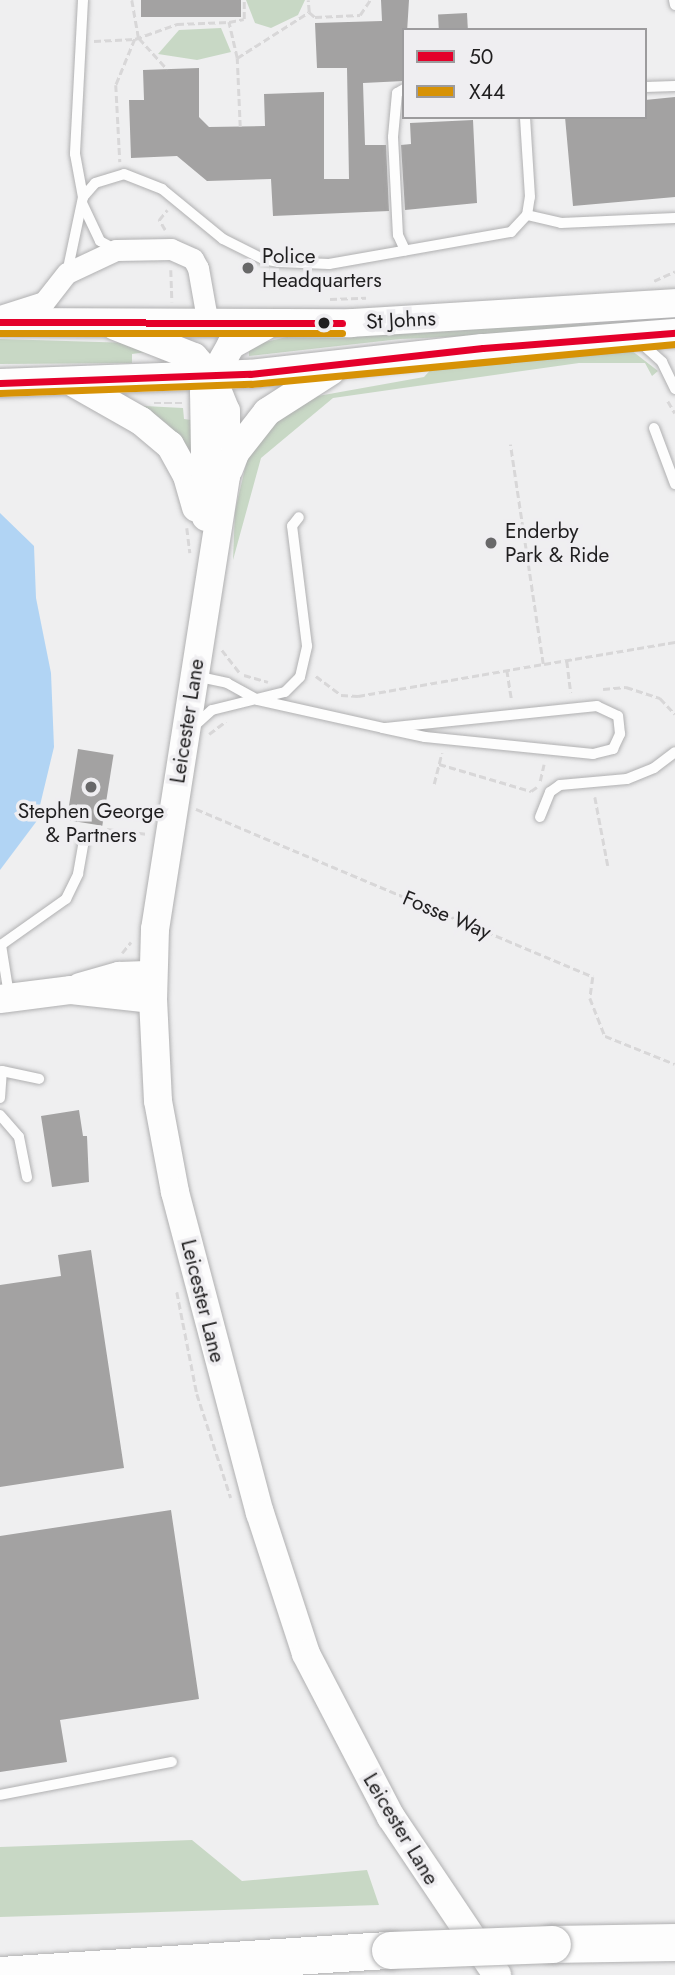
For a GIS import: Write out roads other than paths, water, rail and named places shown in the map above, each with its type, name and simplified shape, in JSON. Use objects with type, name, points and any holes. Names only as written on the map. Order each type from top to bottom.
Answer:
[{"type":"highway","points":[[0,1975],[390,1950],[675,1942]]},
{"type":"street","points":[[0,316],[44,302],[67,273],[116,250],[171,249],[187,255],[202,278],[212,377]]},
{"type":"street","points":[[644,296],[675,289]]},
{"type":"street","points":[[644,296],[675,314]]},
{"type":"street","name":"St Johns","points":[[0,323],[115,326],[207,314],[271,324],[644,296],[675,303]]},
{"type":"street","points":[[212,377],[231,345],[271,324]]},
{"type":"street","points":[[115,326],[178,348],[212,377]]},
{"type":"street","name":"St Johns","points":[[0,383],[212,377],[483,348],[675,334]]},
{"type":"street","points":[[226,476],[235,453],[267,412],[342,365]]},
{"type":"street","name":"Leicester Lane","points":[[202,558],[226,476],[226,411],[212,377]]},
{"type":"street","name":"Leicester Lane","points":[[212,377],[202,412],[202,558],[195,676],[158,898],[153,987],[158,1101],[175,1192],[226,1392],[288,1604],[326,1698],[391,1817],[497,1975]]},
{"type":"street","points":[[74,382],[141,421],[170,445],[187,476],[202,558]]},
{"type":"street","points":[[71,990],[119,976],[153,987]]},
{"type":"street","points":[[5,999],[71,990],[153,987]]},
{"type":"lane","points":[[83,0],[75,154],[82,200],[100,241],[116,250]]},
{"type":"lane","points":[[647,87],[675,86]]},
{"type":"lane","points":[[402,90],[397,93],[393,137],[398,235],[405,250]]},
{"type":"lane","points":[[67,273],[82,200],[96,183],[124,174],[162,189],[223,239],[263,259],[329,264],[405,250],[491,239],[511,232],[527,215],[525,119]]},
{"type":"lane","points":[[527,215],[561,223],[675,218]]},
{"type":"lane","points":[[631,337],[650,347],[662,362],[675,389]]},
{"type":"lane","points":[[654,428],[675,484]]},
{"type":"lane","points":[[186,733],[212,710],[285,692],[300,677],[307,646],[304,599],[292,526],[299,517]]},
{"type":"lane","points":[[195,676],[227,684],[258,700],[383,728],[425,737],[581,754],[612,749],[620,734],[618,716],[597,706],[383,728]]},
{"type":"lane","points":[[540,817],[550,792],[560,785],[627,779],[654,768],[675,752]]},
{"type":"lane","points":[[5,999],[1,945],[66,900],[78,874],[84,840]]},
{"type":"lane","points":[[0,1098],[2,1071],[39,1079]]},
{"type":"lane","points":[[0,1115],[19,1137],[27,1177]]},
{"type":"lane","points":[[0,1795],[172,1762]]},
{"type":"water","points":[[0,513],[34,546],[36,598],[51,673],[54,747],[36,822],[0,870]]},
{"type":"place","name":"Police Headquarters","points":[[248,268]]},
{"type":"place","name":"Enderby Park & Ride","points":[[491,543]]},
{"type":"place","name":"Stephen George & Partners","points":[[91,787]]}]
